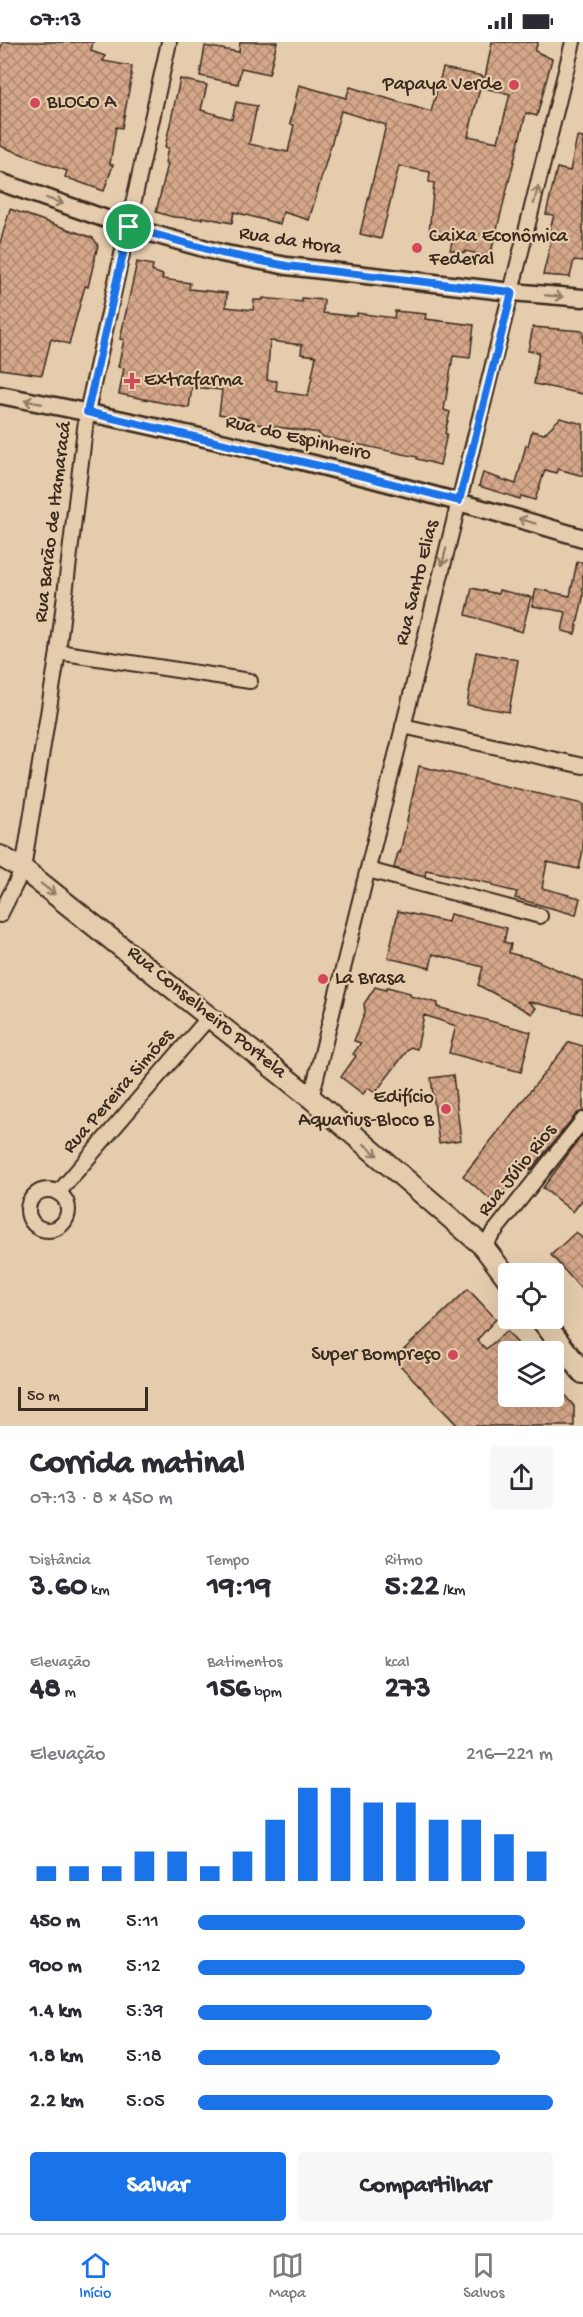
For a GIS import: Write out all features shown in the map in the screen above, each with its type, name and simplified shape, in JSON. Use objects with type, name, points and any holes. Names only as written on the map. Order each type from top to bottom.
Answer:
[{"type":"main road","name":"Rua Conselheiro Portela","points":[[0,856],[23,869],[311,1098],[483,1246],[498,1266]]},
{"type":"main road","points":[[549,1329],[583,1373]]},
{"type":"street","name":"Rua Barão de Itamaracá","points":[[0,915],[23,869],[58,652],[87,412],[169,42]]},
{"type":"street","name":"Rua Santo Elias","points":[[311,1098],[573,42]]},
{"type":"street","name":"Rua da Hora","points":[[0,182],[129,227],[221,253],[287,266],[583,298]]},
{"type":"street","name":"Rua do Espinheiro","points":[[0,395],[87,412],[363,476],[459,501],[583,538]]},
{"type":"street","points":[[58,652],[250,681]]},
{"type":"street","points":[[403,726],[583,766]]},
{"type":"street","points":[[368,870],[540,916]]},
{"type":"street","name":"Rua Pereira Simões","points":[[58,1193],[210,1016]]},
{"type":"street","name":"Rua Júlio Rios","points":[[483,1246],[583,1120]]},
{"type":"building","points":[[3,42],[93,42],[91,51],[105,56],[103,61],[132,66],[122,128],[116,127],[110,164],[113,165],[104,191],[65,177],[67,171],[0,146],[0,50]]},
{"type":"building","points":[[240,42],[277,42],[269,74],[241,68],[238,84],[200,76],[205,46],[239,52]]},
{"type":"building","points":[[492,42],[538,42],[535,51],[552,59],[537,116],[526,113],[490,257],[450,250],[453,237],[429,233],[434,183],[429,182],[430,172],[399,166],[381,239],[360,234],[386,125],[341,111],[309,220],[283,212],[280,224],[234,212],[232,223],[202,217],[202,219],[173,217],[156,212],[168,164],[165,163],[168,148],[165,147],[180,79],[207,85],[201,110],[232,119],[236,102],[257,106],[249,144],[288,152],[294,125],[290,124],[299,85],[346,98],[350,87],[431,112],[443,68],[483,76],[468,136],[498,142],[510,94],[483,88]]},
{"type":"building","points":[[577,137],[583,138],[583,261],[574,260],[570,277],[543,275],[551,241],[547,240],[554,215],[546,214],[557,168],[570,171]]},
{"type":"building","points":[[10,209],[93,238],[98,245],[88,287],[85,286],[69,344],[51,339],[42,375],[0,369],[0,243]]},
{"type":"building","points":[[137,262],[153,265],[152,271],[163,275],[162,279],[190,283],[189,289],[227,293],[226,307],[253,310],[254,300],[263,300],[263,298],[302,302],[302,298],[324,300],[323,313],[357,316],[357,313],[394,318],[395,311],[426,314],[425,319],[474,325],[470,358],[453,356],[444,410],[450,412],[440,465],[417,459],[417,457],[319,436],[319,433],[250,423],[250,419],[219,414],[222,390],[192,387],[189,408],[119,394],[124,368],[118,367],[124,340],[120,339]],"holes":[[[270,341],[302,345],[301,354],[316,356],[308,396],[276,391],[277,381],[267,380]]]},
{"type":"building","points":[[533,327],[583,331],[583,394],[534,384],[539,352],[528,351]]},
{"type":"building","points":[[560,418],[583,424],[583,476],[558,469],[557,473],[545,470],[535,500],[521,496],[520,499],[479,486],[483,473],[516,484],[532,431],[544,434]]},
{"type":"building","points":[[577,562],[583,562],[583,598],[575,634],[562,631],[566,612],[532,606],[536,589],[570,596]]},
{"type":"building","points":[[472,588],[498,594],[499,590],[531,597],[522,632],[466,615]]},
{"type":"building","points":[[476,652],[518,660],[509,712],[467,705]]},
{"type":"building","points":[[419,766],[583,804],[583,850],[579,869],[547,862],[542,888],[580,898],[576,915],[515,898],[517,892],[492,886],[493,884],[426,870],[425,876],[394,868],[398,852],[400,853]]},
{"type":"building","points":[[398,911],[448,922],[450,914],[507,928],[504,942],[511,944],[509,953],[533,959],[583,981],[583,1014],[527,1001],[536,1008],[532,1014],[478,985],[483,967],[433,954],[430,968],[388,958]]},
{"type":"building","points":[[375,987],[386,990],[387,987],[410,993],[410,996],[438,1003],[437,1007],[531,1032],[521,1072],[449,1053],[456,1026],[424,1015],[417,1049],[410,1047],[375,1093],[368,1088],[363,1094],[341,1077],[356,1056],[353,1054],[361,1043],[354,1041],[365,1012],[364,1004]]},
{"type":"building","points":[[569,1042],[583,1046],[583,1111],[576,1114],[531,1170],[524,1165],[495,1203],[463,1176]]},
{"type":"building","name":"Edifício Aquarius-Bloco B","points":[[453,1075],[461,1140],[439,1143],[431,1078]]},
{"type":"building","points":[[583,1134],[583,1199],[573,1212],[543,1188]]},
{"type":"building","points":[[576,1232],[583,1239],[583,1291],[564,1270],[564,1263],[558,1263],[551,1255]]},
{"type":"building","name":"Super Bompreço","points":[[468,1289],[496,1319],[477,1340],[486,1349],[507,1331],[516,1341],[498,1341],[498,1407],[564,1407],[564,1394],[574,1406],[574,1426],[458,1426],[394,1359]]},
{"type":"place","name":"Papaya Verde","points":[[514,85]]},
{"type":"place","name":"BLOCO A","points":[[35,103]]},
{"type":"place","name":"Caixa Econômica Federal","points":[[417,248]]},
{"type":"place","name":"Extrafarma","points":[[132,381]]},
{"type":"place","name":"La Brasa","points":[[323,979]]},
{"type":"place","name":"Edifício Aquarius-Bloco B","points":[[446,1109]]},
{"type":"place","name":"Super Bompreço","points":[[453,1355]]},
{"type":"route","points":[[129,227],[221,253],[287,266],[512,292],[459,501],[363,476],[87,412],[129,227]]}]
